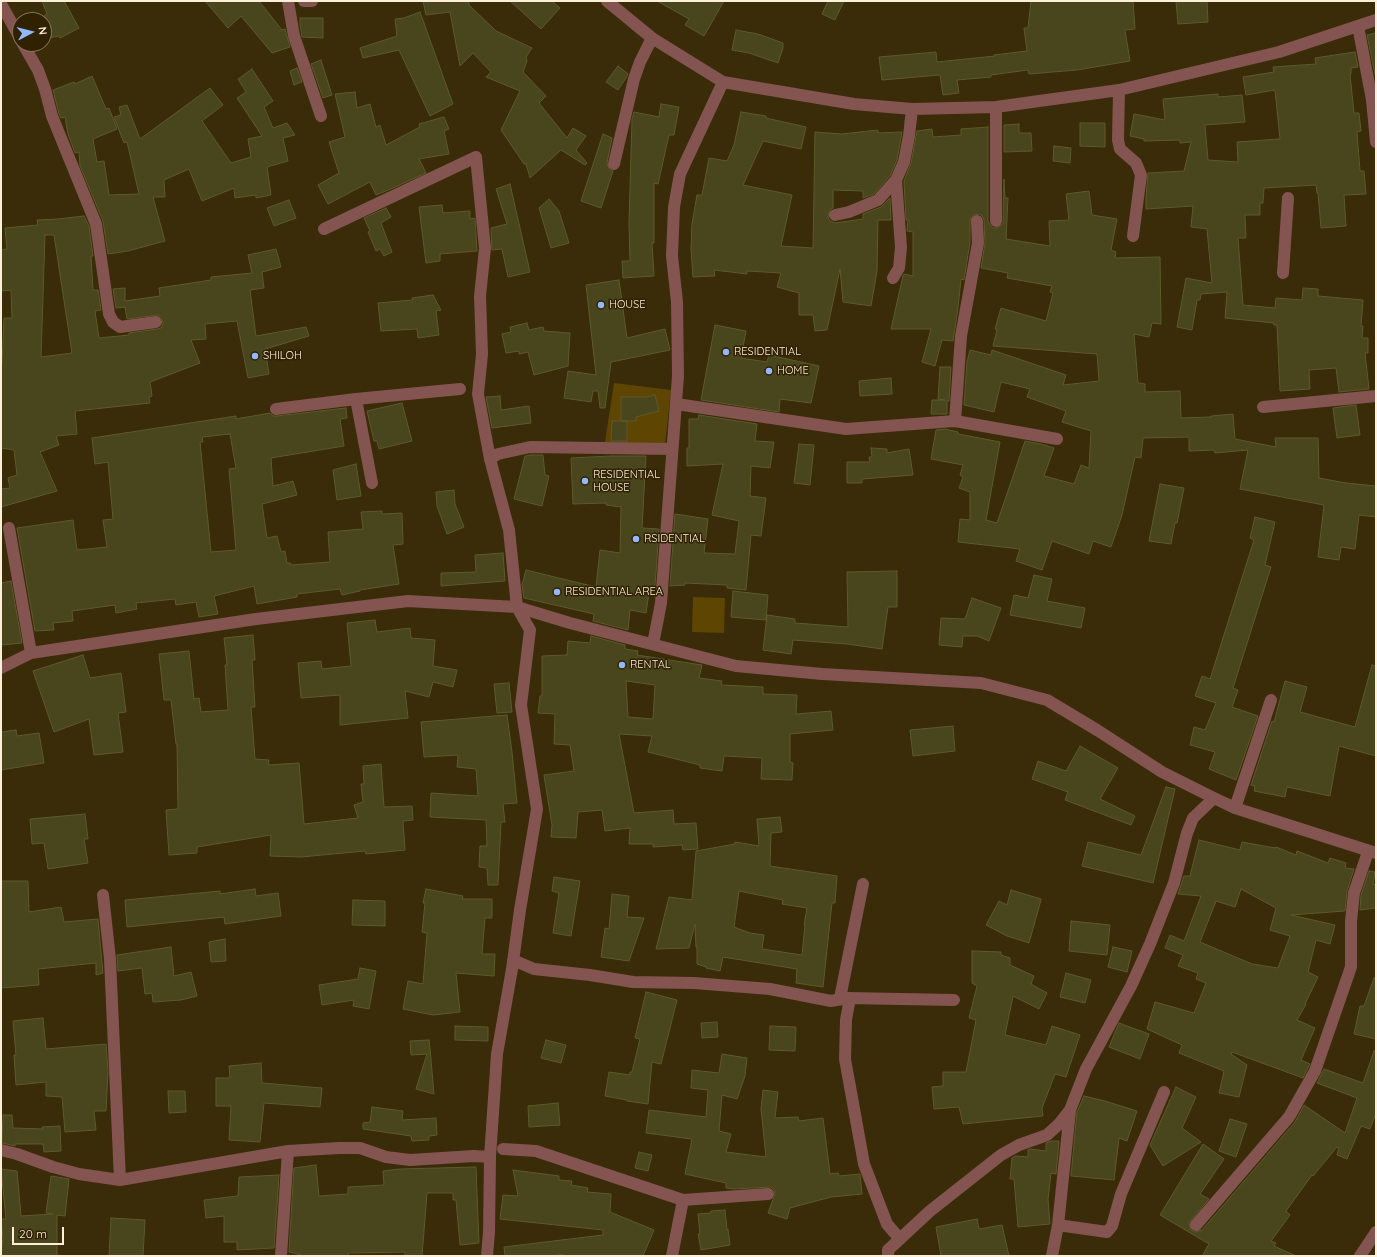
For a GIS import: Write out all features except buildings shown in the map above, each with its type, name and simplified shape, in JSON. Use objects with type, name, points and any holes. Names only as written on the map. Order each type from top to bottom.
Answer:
[{"type":"street","points":[[288,1],[294,36],[321,116]]},
{"type":"street","points":[[304,1],[312,1]]},
{"type":"street","points":[[612,3],[652,38],[723,82],[854,104],[912,109],[996,107],[1119,90],[1279,52],[1376,20]]},
{"type":"street","points":[[1,4],[12,24]]},
{"type":"street","points":[[1358,26],[1372,100],[1376,142]]},
{"type":"street","points":[[614,164],[634,79],[640,62],[652,38]]},
{"type":"street","points":[[28,52],[38,70],[52,116],[96,224],[109,314],[113,322],[120,327],[156,322]]},
{"type":"street","points":[[653,644],[661,603],[668,526],[678,376],[677,302],[672,256],[674,207],[680,174],[723,82]]},
{"type":"street","points":[[1119,90],[1118,140],[1120,149],[1136,163],[1141,175],[1133,236]]},
{"type":"street","points":[[996,107],[996,221]]},
{"type":"street","points":[[835,215],[849,212],[878,200],[896,180],[904,162],[912,109]]},
{"type":"street","points":[[324,229],[476,157],[485,248],[480,296],[482,354],[478,394],[490,459],[509,530],[517,607],[530,630],[521,705],[537,809],[497,1054],[490,1157],[488,1256]]},
{"type":"street","points":[[893,278],[899,268],[901,247],[896,180]]},
{"type":"street","points":[[1283,273],[1288,198]]},
{"type":"street","points":[[955,421],[961,336],[978,243],[977,221]]},
{"type":"street","points":[[276,409],[356,399],[460,389]]},
{"type":"street","points":[[1263,407],[1376,396]]},
{"type":"street","points":[[356,399],[372,483]]},
{"type":"street","points":[[676,404],[846,429],[955,421],[1057,439]]},
{"type":"street","points":[[490,459],[498,454],[530,447],[672,450]]},
{"type":"street","points":[[9,528],[31,654]]},
{"type":"street","points":[[1,668],[31,654],[256,619],[408,601],[517,607],[570,623],[736,666],[822,674],[981,683],[1047,700],[1162,772],[1235,808],[1372,853],[1354,894],[1351,921],[1351,967],[1315,1071],[1289,1117],[1196,1225]]},
{"type":"street","points":[[1235,808],[1271,700]]},
{"type":"street","points":[[1052,1256],[1058,1225],[1070,1110],[1086,1069],[1131,986],[1150,944],[1174,883],[1187,833],[1193,818],[1214,798]]},
{"type":"street","points":[[863,884],[845,998],[845,1059],[864,1164],[887,1224],[899,1238],[902,1236]]},
{"type":"street","points":[[103,895],[110,959],[120,1180]]},
{"type":"street","points":[[513,960],[534,969],[590,975],[633,982],[709,984],[770,989],[831,1001],[845,998],[954,1000]]},
{"type":"street","points":[[1058,1225],[1107,1232],[1112,1226],[1124,1187],[1164,1092]]},
{"type":"street","points":[[888,1256],[888,1250],[930,1211],[1001,1155],[1019,1145],[1047,1135],[1059,1124],[1070,1110]]},
{"type":"street","points":[[1,1150],[79,1174],[120,1180],[288,1152],[339,1148],[360,1148],[386,1156],[410,1160],[474,1156],[490,1157]]},
{"type":"street","points":[[503,1149],[536,1151],[683,1200],[768,1194]]},
{"type":"street","points":[[281,1256],[288,1152]]},
{"type":"street","points":[[672,1256],[683,1200]]},
{"type":"street","points":[[1360,1256],[1376,1232]]},
{"type":"shaded area","points":[[614,383],[671,390],[665,445],[605,442]]},
{"type":"shaded area","points":[[693,597],[725,598],[724,633],[692,632]]},
{"type":"place","name":"HOUSE","points":[[601,305]]},
{"type":"place","name":"RESIDENTIAL","points":[[726,352]]},
{"type":"place","name":"SHILOH","points":[[255,356]]},
{"type":"place","name":"HOME","points":[[769,371]]},
{"type":"place","name":"RESIDENTIAL HOUSE","points":[[585,481]]},
{"type":"place","name":"RSIDENTIAL","points":[[636,539]]},
{"type":"place","name":"RESIDENTIAL AREA","points":[[557,592]]},
{"type":"place","name":"RENTAL","points":[[622,665]]}]
